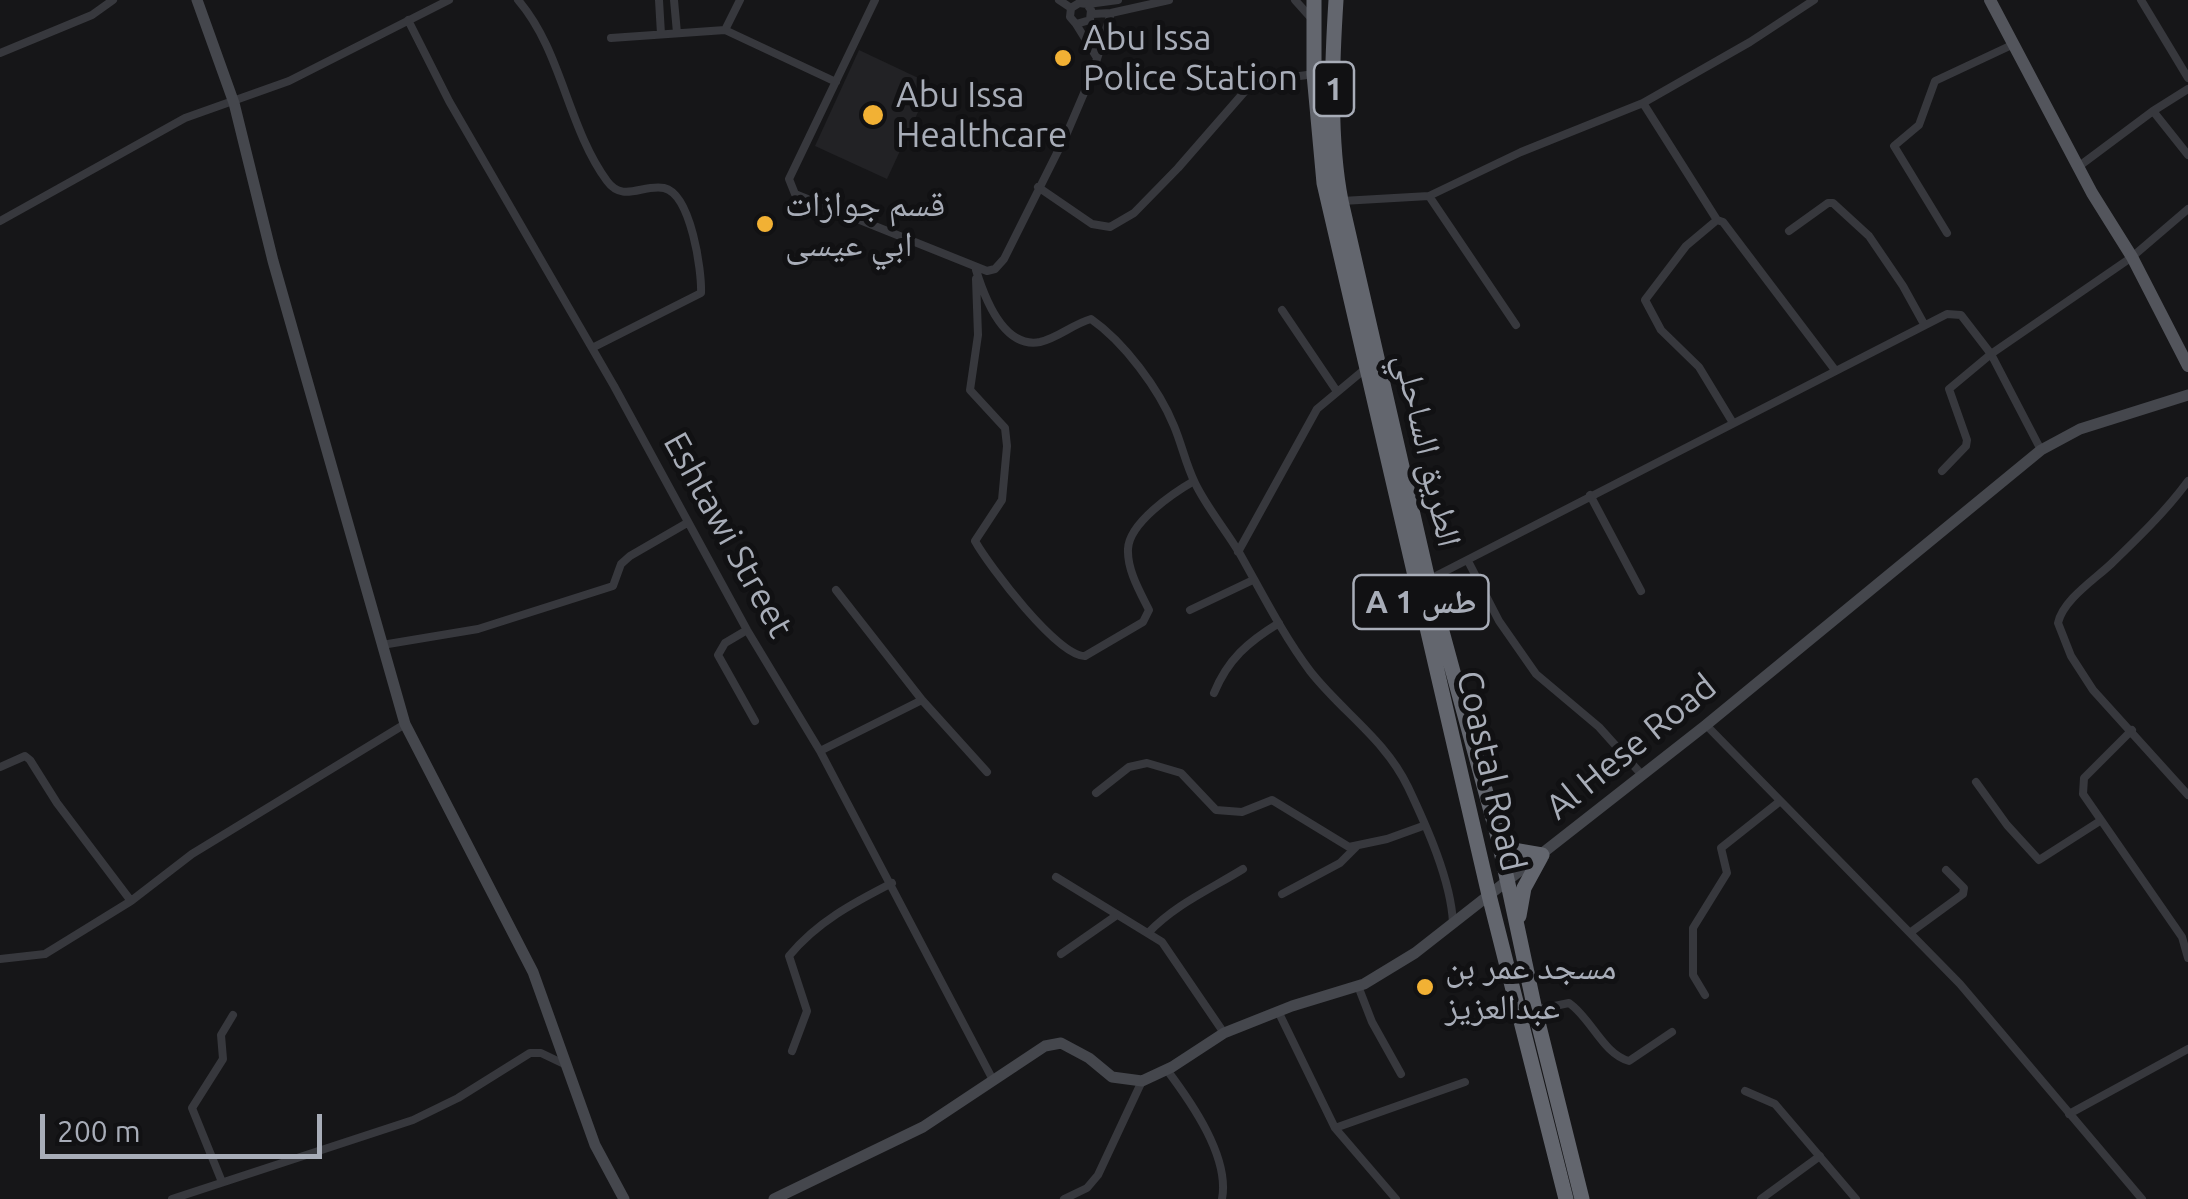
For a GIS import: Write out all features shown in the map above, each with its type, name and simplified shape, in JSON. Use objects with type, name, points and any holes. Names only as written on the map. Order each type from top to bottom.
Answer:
[{"type":"highway","name":"Coastal Road","points":[[1314,0],[1314,74],[1324,183],[1489,895],[1566,1199]]},
{"type":"highway","name":"1","points":[[1336,0],[1332,58],[1336,178]]},
{"type":"highway","name":"الطريق الساحلي","points":[[1336,178],[1428,580],[1498,837],[1535,1010],[1582,1199]]},
{"type":"highway","points":[[1498,837],[1522,854],[1542,854],[1524,888],[1518,924]]},
{"type":"main road","points":[[1990,0],[2078,168],[2132,256],[2188,366]]},
{"type":"street","points":[[0,54],[92,15],[113,0]]},
{"type":"street","points":[[196,0],[234,103],[273,261],[405,724],[534,972],[595,1145],[624,1199]]},
{"type":"street","points":[[0,222],[172,124],[289,81],[448,0]]},
{"type":"street","points":[[518,0],[541,32],[573,116],[614,190],[669,190],[677,197],[694,232],[701,294],[592,348]]},
{"type":"street","points":[[659,0],[662,34]]},
{"type":"street","points":[[674,0],[677,33]]},
{"type":"street","points":[[725,30],[740,0]]},
{"type":"street","points":[[875,0],[789,179],[790,188],[795,194],[976,270],[995,269],[1004,258],[1067,132],[1111,13]]},
{"type":"street","points":[[1059,0],[1071,8]]},
{"type":"street","points":[[1097,58],[1070,17],[1071,8],[1079,2],[1118,0]]},
{"type":"street","points":[[1076,24],[1091,17],[1169,0]]},
{"type":"street","points":[[1295,0],[1313,21]]},
{"type":"street","points":[[1341,201],[1429,196],[1521,152],[1643,103],[1814,0]]},
{"type":"street","points":[[2140,0],[2188,78]]},
{"type":"street","points":[[1087,4],[1104,34]]},
{"type":"street","name":"Eshtawi Street","points":[[408,20],[449,101],[820,751],[993,1080]]},
{"type":"street","points":[[611,38],[725,30],[836,82]]},
{"type":"street","points":[[1948,233],[1894,146],[1919,124],[1934,81],[2014,44]]},
{"type":"street","points":[[1038,187],[1092,224],[1110,228],[1134,213],[1246,90],[1271,80],[1314,74]]},
{"type":"street","points":[[2078,168],[2153,110],[2188,89]]},
{"type":"street","points":[[1643,103],[1717,220],[1723,222],[1835,370]]},
{"type":"street","points":[[2153,110],[2188,154]]},
{"type":"street","points":[[1429,196],[1516,325]]},
{"type":"street","points":[[1789,231],[1833,202],[1869,236],[1924,324]]},
{"type":"street","points":[[1942,471],[1967,440],[1949,389],[1991,354],[2132,256],[2188,209]]},
{"type":"street","points":[[1717,220],[1686,246],[1645,300],[1660,330],[1699,367],[1733,423]]},
{"type":"street","points":[[976,270],[986,303],[1005,328],[1025,341],[1038,342],[1091,319],[1103,327],[1152,383],[1174,426],[1194,480],[1279,623],[1330,695],[1377,740],[1407,785],[1449,893],[1453,923]]},
{"type":"street","points":[[976,270],[978,334],[970,390],[1004,428],[1007,446],[1002,500],[975,541],[1018,601],[1063,648],[1076,656],[1085,656],[1143,622],[1149,610],[1137,586],[1128,545],[1133,533],[1162,503],[1194,480]]},
{"type":"street","points":[[1282,310],[1336,390]]},
{"type":"street","points":[[1428,580],[1948,314],[1958,313],[1991,354],[2041,450]]},
{"type":"street","points":[[1238,552],[1317,408],[1366,368]]},
{"type":"street","name":"Al Hese Road","points":[[1142,1081],[1167,1070],[1224,1033],[1388,972],[1706,725],[2041,450],[2080,430],[2188,395]]},
{"type":"street","points":[[2188,481],[2058,618],[2072,656],[2093,690],[2188,795]]},
{"type":"street","points":[[1590,495],[1641,591]]},
{"type":"street","points":[[382,644],[478,628],[614,586],[621,564],[630,556],[688,523]]},
{"type":"street","points":[[1468,561],[1499,621],[1536,674],[1599,728],[1642,775]]},
{"type":"street","points":[[1190,610],[1253,580]]},
{"type":"street","points":[[836,590],[922,700],[988,772]]},
{"type":"street","points":[[1214,693],[1224,667],[1248,642],[1279,623]]},
{"type":"street","points":[[748,630],[726,643],[718,655],[755,721]]},
{"type":"street","points":[[820,751],[922,700]]},
{"type":"street","points":[[0,959],[45,954],[130,901],[202,847],[405,724]]},
{"type":"street","points":[[1706,725],[1960,984],[2142,1199]]},
{"type":"street","points":[[2132,730],[2084,778],[2082,794],[2182,937],[2188,958]]},
{"type":"street","points":[[0,766],[18,757],[30,760],[130,901]]},
{"type":"street","points":[[1096,793],[1129,768],[1147,764],[1181,773],[1216,810],[1242,812],[1272,800],[1338,844],[1356,847],[1423,826]]},
{"type":"street","points":[[1976,782],[2006,826],[2039,860],[2100,822]]},
{"type":"street","points":[[1705,996],[1693,974],[1693,928],[1727,873],[1721,848],[1779,802]]},
{"type":"street","points":[[1282,894],[1340,864],[1356,847]]},
{"type":"street","points":[[1148,933],[1190,897],[1244,870]]},
{"type":"street","points":[[1911,932],[1963,894],[1964,888],[1946,870]]},
{"type":"street","points":[[1056,877],[1162,942],[1224,1033]]},
{"type":"street","points":[[792,1052],[807,1011],[788,956],[840,909],[892,883]]},
{"type":"street","points":[[1061,954],[1117,915]]},
{"type":"street","points":[[1358,986],[1372,1022],[1401,1074]]},
{"type":"street","points":[[1535,1010],[1569,1003],[1583,1013],[1618,1057],[1629,1061],[1672,1032]]},
{"type":"street","points":[[1278,1011],[1334,1128],[1396,1199]]},
{"type":"street","points":[[222,1182],[192,1108],[224,1059],[222,1035],[233,1015]]},
{"type":"street","points":[[774,1199],[923,1126],[1034,1051],[1062,1043],[1112,1077],[1142,1081]]},
{"type":"street","points":[[2068,1114],[2188,1049]]},
{"type":"street","points":[[172,1199],[413,1120],[530,1054],[541,1053],[564,1064]]},
{"type":"street","points":[[1167,1070],[1202,1123],[1222,1171],[1222,1199]]},
{"type":"street","points":[[1064,1199],[1092,1183],[1142,1081]]},
{"type":"street","points":[[1334,1128],[1465,1082]]},
{"type":"street","points":[[1745,1091],[1775,1104],[1856,1199]]},
{"type":"street","points":[[1762,1199],[1820,1156]]},
{"type":"shaded area","name":"Abu Issa Healthcare","points":[[859,50],[931,84],[887,179],[815,146]]},
{"type":"place","name":"Abu Issa Police Station","points":[[1063,58]]},
{"type":"place","name":"Abu Issa Healthcare","points":[[873,115]]},
{"type":"place","name":"قسم جوازات ابي عيسى","points":[[765,224]]},
{"type":"place","name":"مسجد عمر بن عبدالعزيز","points":[[1425,987]]}]
